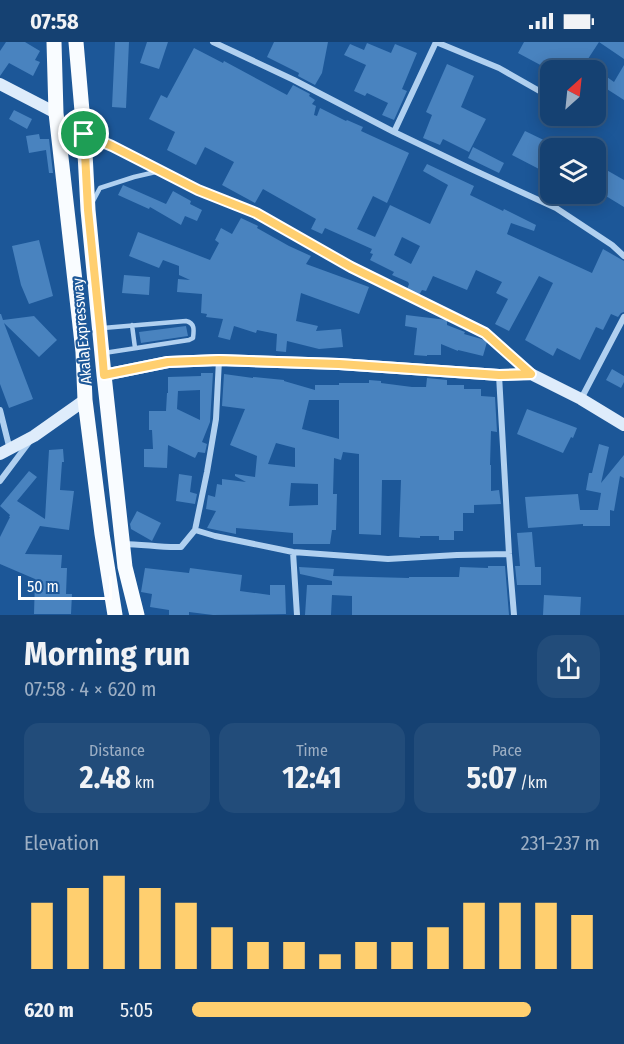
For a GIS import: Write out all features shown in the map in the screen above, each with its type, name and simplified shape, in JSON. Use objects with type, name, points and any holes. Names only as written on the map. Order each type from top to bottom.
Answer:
[{"type":"main road","name":"Akala Expressway","points":[[54,42],[56,113],[83,352],[86,400],[102,534],[115,615]]},
{"type":"main road","name":"Akala Expressway","points":[[76,42],[88,210],[104,375],[125,567],[137,615]]},
{"type":"street","points":[[213,42],[294,80],[394,132],[556,208],[612,245],[624,256]]},
{"type":"street","points":[[394,132],[436,42],[499,68],[540,91]]},
{"type":"street","points":[[2,88],[56,113]]},
{"type":"street","points":[[84,134],[198,190],[256,213],[351,267],[485,333],[531,374],[581,399],[624,425]]},
{"type":"street","points":[[581,399],[624,317]]},
{"type":"street","points":[[104,375],[168,362],[219,360],[339,364],[499,375],[531,374]]},
{"type":"street","points":[[122,544],[181,546],[195,530],[216,419],[219,360]]},
{"type":"street","points":[[499,375],[514,615]]},
{"type":"street","points":[[0,410],[5,452],[34,436],[86,400]]},
{"type":"street","points":[[0,481],[34,436]]},
{"type":"street","points":[[195,530],[293,552],[387,559],[509,554]]},
{"type":"street","points":[[293,552],[297,615]]},
{"type":"lane","points":[[88,210],[100,188],[160,171]]},
{"type":"lane","points":[[100,328],[186,321],[193,325],[193,338],[189,340],[102,353]]},
{"type":"lane","points":[[132,325],[135,348]]},
{"type":"building","points":[[6,42],[25,42],[40,51],[35,60],[40,62],[33,76],[9,63],[0,76],[0,51]]},
{"type":"building","points":[[115,42],[129,42],[126,108],[112,107]]},
{"type":"building","points":[[147,42],[168,42],[159,69],[140,63]]},
{"type":"building","points":[[274,42],[328,42],[322,73],[315,85],[298,76],[299,73],[267,57]]},
{"type":"building","points":[[524,42],[599,42],[587,60],[540,60],[540,65],[518,53]]},
{"type":"building","points":[[599,42],[624,42],[624,59]]},
{"type":"building","points":[[367,43],[391,53],[395,44],[417,53],[402,89],[407,91],[394,120],[382,115],[388,103],[367,93],[365,96],[354,91],[366,65],[344,55],[350,44],[364,50]]},
{"type":"building","points":[[194,48],[223,63],[224,61],[287,95],[293,85],[310,94],[309,96],[315,100],[312,104],[316,106],[314,115],[317,116],[320,108],[363,127],[361,131],[409,153],[387,203],[373,196],[357,229],[375,237],[390,205],[430,224],[448,185],[423,171],[427,164],[474,186],[470,195],[536,225],[534,231],[511,223],[507,234],[592,273],[603,249],[624,261],[624,312],[618,317],[611,314],[603,330],[596,327],[580,360],[557,348],[553,356],[525,340],[553,283],[539,276],[509,331],[495,324],[508,299],[496,293],[502,282],[476,270],[467,290],[433,276],[426,291],[422,290],[419,295],[407,289],[408,282],[392,275],[394,272],[370,260],[373,254],[370,253],[372,249],[325,228],[322,234],[311,229],[316,219],[263,189],[255,203],[222,185],[234,162],[205,147],[196,165],[167,150],[175,132],[149,119],[161,95],[167,98]],"holes":[[[402,237],[420,246],[411,264],[394,255]]]},
{"type":"building","points":[[447,64],[474,76],[461,107],[486,119],[469,152],[443,139],[440,145],[423,138],[432,115],[426,112]]},
{"type":"building","points":[[624,65],[624,100],[606,88],[606,76],[614,82]]},
{"type":"building","points":[[14,110],[32,119],[27,129],[9,119]]},
{"type":"building","points":[[525,131],[540,138],[539,169],[512,155]]},
{"type":"building","points":[[39,134],[40,139],[49,139],[53,173],[49,173],[46,150],[29,153],[26,136]]},
{"type":"building","points":[[473,147],[504,163],[499,173],[468,158]]},
{"type":"building","points":[[606,170],[624,180],[624,207],[606,196]]},
{"type":"building","points":[[123,185],[166,204],[173,191],[202,210],[197,221],[185,216],[181,225],[150,207],[149,209],[118,195]]},
{"type":"building","points":[[241,218],[311,256],[306,264],[369,287],[359,314],[301,293],[296,321],[318,326],[316,331],[341,329],[343,347],[319,349],[287,341],[286,352],[276,351],[277,334],[257,330],[256,333],[234,326],[230,340],[218,337],[223,319],[206,317],[207,314],[201,313],[202,294],[177,292],[178,279],[190,280],[179,275],[179,266],[163,260],[159,268],[129,256],[138,232],[210,260],[219,243],[215,240],[221,228],[232,234]]},
{"type":"building","points":[[39,240],[53,296],[29,304],[21,285],[12,246]]},
{"type":"building","points":[[124,275],[150,277],[149,295],[122,293]]},
{"type":"building","points":[[0,314],[3,320],[34,316],[57,340],[39,357],[4,323],[33,399],[9,408],[0,384]]},
{"type":"building","points":[[406,315],[447,320],[447,325],[465,332],[464,334],[485,340],[487,342],[483,356],[458,351],[441,344],[441,355],[414,355],[417,328],[405,326]]},
{"type":"building","points":[[186,326],[188,336],[141,343],[139,332]]},
{"type":"building","points":[[612,369],[624,376],[621,388],[606,380]]},
{"type":"building","points":[[201,373],[213,373],[210,422],[202,442],[207,444],[205,453],[198,452],[195,458],[168,445],[167,468],[144,467],[144,449],[153,449],[152,430],[149,430],[149,411],[166,411],[168,377],[201,376]],"holes":[[[200,390],[200,420],[177,409],[178,391]]]},
{"type":"building","points":[[224,374],[284,380],[315,390],[315,385],[369,383],[369,380],[426,387],[427,378],[447,380],[447,385],[464,385],[464,389],[481,389],[481,396],[495,397],[497,432],[491,431],[491,491],[499,490],[501,504],[474,505],[474,513],[463,513],[463,531],[454,531],[454,540],[439,540],[439,536],[399,537],[401,480],[382,480],[381,535],[359,534],[359,454],[343,452],[341,460],[334,458],[333,494],[337,494],[336,530],[332,530],[330,544],[293,544],[293,533],[236,528],[236,534],[207,528],[216,511],[206,509],[208,495],[215,497],[217,484],[222,485],[222,479],[246,482],[235,474],[255,477],[257,456],[230,445],[245,409],[222,406]],"holes":[[[309,400],[339,400],[339,439],[302,429]],[[276,443],[295,448],[295,467],[268,464]],[[291,483],[318,484],[318,505],[289,506]]]},
{"type":"building","points":[[527,409],[577,428],[563,453],[517,434]]},
{"type":"building","points":[[599,444],[609,447],[601,483],[624,455],[624,478],[620,476],[614,511],[610,510],[610,526],[583,526],[583,524],[528,528],[525,497],[578,494],[580,510],[598,510],[601,493],[586,490]]},
{"type":"building","points":[[63,449],[64,462],[62,462],[60,490],[74,491],[69,530],[40,526],[25,554],[62,555],[61,568],[67,568],[66,594],[72,594],[71,614],[34,614],[35,579],[0,564],[0,537],[10,515],[0,506],[29,471],[37,477],[17,501],[45,519],[49,450]]},
{"type":"building","points":[[179,474],[192,476],[190,492],[197,494],[195,504],[176,501]]},
{"type":"building","points":[[137,511],[161,523],[152,541],[131,529],[130,524]]},
{"type":"building","points":[[532,532],[535,567],[541,567],[541,585],[517,585],[515,566],[520,566],[517,533]]},
{"type":"building","points":[[488,566],[505,566],[509,615],[352,615],[352,596],[332,595],[331,615],[305,615],[307,585],[332,585],[332,581],[300,574],[299,567],[334,569],[333,576],[409,578],[459,577],[460,567],[488,568]]},
{"type":"building","points":[[145,568],[189,573],[190,568],[242,575],[240,591],[270,595],[270,585],[285,585],[286,614],[213,615],[189,612],[189,615],[169,615],[169,610],[150,607],[152,594],[141,592]]},
{"type":"building","points":[[544,595],[581,597],[580,615],[543,615]]},
{"type":"route","points":[[84,134],[198,190],[256,213],[351,267],[485,333],[531,374],[499,375],[339,364],[219,360],[168,362],[104,375],[88,210],[84,134]]}]
